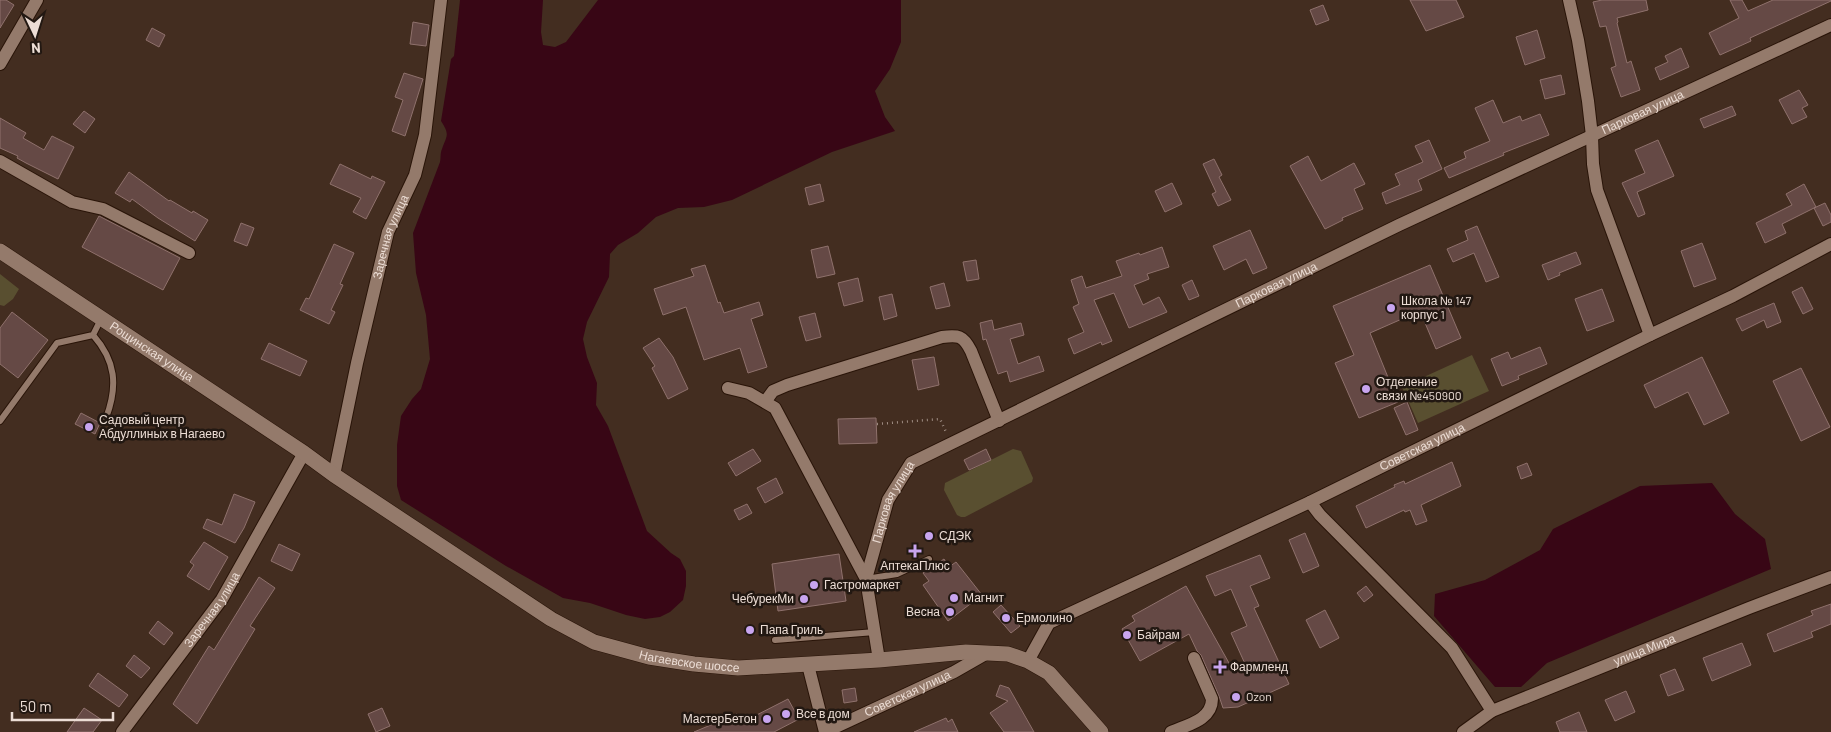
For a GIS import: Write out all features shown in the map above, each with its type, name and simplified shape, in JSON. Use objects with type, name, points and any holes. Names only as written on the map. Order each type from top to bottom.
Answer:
[{"type":"street","points":[[0,64],[38,0]]},
{"type":"street","name":"Заречная улица","points":[[334,475],[357,362],[388,232],[415,175],[425,135],[441,0]]},
{"type":"street","points":[[1569,0],[1578,40],[1592,136],[1593,164],[1597,190],[1650,335]]},
{"type":"street","name":"Парковая улица","points":[[879,660],[866,579],[888,500],[911,463],[1399,224],[1831,25]]},
{"type":"street","points":[[0,161],[72,202],[103,209],[189,253]]},
{"type":"street","name":"Советская улица","points":[[1028,660],[1049,623],[1310,502],[1733,296],[1831,244]]},
{"type":"street","name":"Рощинская улица","points":[[0,251],[304,453]]},
{"type":"street","points":[[765,402],[773,391],[787,385],[942,336],[957,336],[966,341],[971,351],[999,421]]},
{"type":"street","points":[[728,388],[749,393],[775,408],[866,579]]},
{"type":"street","name":"Заречная улица","points":[[122,732],[222,599],[304,453]]},
{"type":"street","name":"Нагаевское шоссе","points":[[304,453],[334,475],[551,619],[594,642],[649,657],[738,668],[808,665],[966,652],[1008,654],[1028,660],[1049,673],[1101,732]]},
{"type":"street","points":[[1310,502],[1320,515],[1452,648],[1492,711]]},
{"type":"street","name":"улица Мира","points":[[1463,732],[1492,711],[1831,577]]},
{"type":"street","name":"Советская улица","points":[[825,732],[954,672],[989,652]]},
{"type":"street","points":[[1171,732],[1207,714],[1212,705],[1212,699],[1194,658]]},
{"type":"street","points":[[808,665],[825,732]]},
{"type":"lane","points":[[0,421],[58,343],[93,335],[102,318]]},
{"type":"lane","points":[[93,335],[105,348],[111,364],[113,385],[111,404],[106,418]]},
{"type":"lane","points":[[866,579],[898,574],[929,559]]},
{"type":"lane","points":[[775,640],[875,632]]},
{"type":"path","points":[[876,424],[940,419],[951,444]]},
{"type":"shaded area","points":[[460,0],[543,0],[541,32],[543,45],[555,47],[566,42],[598,0],[901,0],[901,42],[890,69],[875,91],[885,117],[895,131],[832,152],[732,200],[704,207],[678,208],[656,217],[638,233],[618,245],[610,254],[609,277],[587,322],[583,339],[587,357],[597,383],[596,405],[608,426],[647,531],[680,559],[686,571],[686,586],[683,600],[670,612],[660,617],[645,619],[590,603],[563,598],[506,566],[401,500],[397,486],[397,445],[401,416],[421,389],[430,359],[426,315],[416,273],[413,233],[440,162],[441,151],[446,138],[447,132],[441,121],[451,59],[454,56]]},
{"type":"shaded area","points":[[0,274],[19,289],[13,299],[4,306],[0,305]]},
{"type":"shaded area","points":[[1472,355],[1489,391],[1418,423],[1402,387]]},
{"type":"shaded area","points":[[1013,449],[1021,451],[1033,478],[1032,482],[965,517],[957,515],[944,490],[945,483]]},
{"type":"shaded area","points":[[1712,483],[1735,514],[1765,539],[1771,569],[1547,663],[1521,687],[1495,687],[1434,616],[1435,594],[1485,580],[1540,550],[1553,529],[1640,486]]},
{"type":"building","points":[[0,0],[6,0],[14,5],[0,28]]},
{"type":"building","points":[[1410,0],[1456,0],[1464,17],[1426,31]]},
{"type":"building","points":[[1602,0],[1646,0],[1648,10],[1617,18],[1627,63],[1631,61],[1640,90],[1621,97],[1611,68],[1616,66],[1606,26],[1600,27],[1593,2]]},
{"type":"building","points":[[1730,0],[1742,0],[1748,11],[1773,0],[1831,1],[1750,38],[1751,41],[1720,55],[1709,33],[1739,18]]},
{"type":"building","points":[[1323,5],[1329,20],[1316,25],[1310,10]]},
{"type":"building","points":[[413,22],[429,25],[426,46],[410,44]]},
{"type":"building","points":[[152,28],[165,35],[159,47],[146,40]]},
{"type":"building","points":[[1537,30],[1545,58],[1525,65],[1516,37]]},
{"type":"building","points":[[1681,48],[1689,67],[1660,80],[1655,68],[1668,62],[1665,56]]},
{"type":"building","points":[[404,73],[423,79],[405,136],[392,131],[403,100],[395,97]]},
{"type":"building","points":[[1561,75],[1565,94],[1545,99],[1540,80]]},
{"type":"building","points":[[1799,90],[1808,105],[1802,108],[1807,117],[1792,124],[1779,100]]},
{"type":"building","points":[[1493,100],[1503,123],[1520,116],[1522,121],[1540,114],[1549,135],[1503,153],[1504,155],[1449,178],[1444,168],[1466,158],[1464,152],[1490,141],[1475,108]]},
{"type":"building","points":[[1732,106],[1736,115],[1704,128],[1700,119]]},
{"type":"building","points":[[84,111],[95,119],[85,133],[73,124]]},
{"type":"building","points":[[0,118],[26,133],[23,138],[44,150],[52,136],[74,147],[58,179],[0,148]]},
{"type":"building","points":[[1429,140],[1442,169],[1418,180],[1422,190],[1386,204],[1382,193],[1400,185],[1395,174],[1423,162],[1415,146]]},
{"type":"building","points":[[1658,140],[1674,176],[1637,192],[1645,214],[1638,217],[1622,183],[1645,173],[1635,150]]},
{"type":"building","points":[[1308,156],[1321,181],[1354,163],[1365,184],[1354,189],[1363,209],[1342,218],[1343,220],[1325,229],[1290,166]]},
{"type":"building","points":[[1214,159],[1222,175],[1219,177],[1231,200],[1218,206],[1212,194],[1216,192],[1203,164]]},
{"type":"building","points":[[340,164],[371,179],[372,176],[385,182],[366,219],[353,212],[361,198],[330,184]]},
{"type":"building","points":[[129,172],[169,201],[192,213],[193,211],[208,220],[195,241],[132,199],[130,202],[115,193]]},
{"type":"building","points":[[1172,183],[1182,204],[1165,212],[1155,191]]},
{"type":"building","points":[[820,184],[824,201],[809,205],[805,188]]},
{"type":"building","points":[[1804,184],[1816,207],[1782,224],[1786,233],[1765,243],[1756,223],[1792,205],[1786,194]]},
{"type":"building","points":[[1825,203],[1831,215],[1831,222],[1823,226],[1814,208]]},
{"type":"building","points":[[99,216],[180,258],[163,290],[82,247]]},
{"type":"building","points":[[241,223],[254,228],[247,246],[234,241]]},
{"type":"building","points":[[1477,226],[1499,277],[1486,282],[1474,253],[1453,262],[1447,249],[1468,240],[1465,231]]},
{"type":"building","points":[[1250,230],[1267,268],[1253,274],[1246,259],[1224,270],[1213,246]]},
{"type":"building","points":[[1702,243],[1716,279],[1694,287],[1681,251]]},
{"type":"building","points":[[334,244],[354,253],[340,284],[343,285],[331,310],[335,312],[329,324],[300,310],[306,298],[309,299]]},
{"type":"building","points":[[828,246],[835,274],[817,278],[811,250]]},
{"type":"building","points":[[1162,247],[1169,267],[1147,274],[1149,279],[1134,285],[1143,305],[1159,297],[1167,312],[1129,328],[1114,293],[1094,300],[1112,341],[1102,345],[1101,342],[1074,354],[1068,339],[1084,332],[1073,307],[1079,304],[1071,280],[1082,276],[1086,288],[1122,276],[1116,261]]},
{"type":"building","points":[[1576,252],[1581,264],[1548,280],[1542,265]]},
{"type":"building","points":[[976,260],[979,279],[967,281],[963,262]]},
{"type":"building","points":[[705,265],[718,303],[720,302],[724,313],[759,302],[763,315],[751,319],[767,367],[748,373],[740,348],[704,360],[686,307],[663,315],[654,289],[694,276],[691,269]]},
{"type":"building","name":"Школа № 147 корпус 1","points":[[1430,265],[1461,338],[1436,349],[1420,311],[1370,333],[1398,402],[1359,418],[1335,363],[1354,355],[1333,306]]},
{"type":"building","points":[[858,278],[863,301],[844,306],[838,283]]},
{"type":"building","points":[[1192,280],[1199,296],[1189,300],[1182,285]]},
{"type":"building","points":[[944,283],[950,306],[936,309],[930,287]]},
{"type":"building","points":[[1802,287],[1813,309],[1803,314],[1792,292]]},
{"type":"building","points":[[1602,289],[1614,321],[1587,331],[1575,299]]},
{"type":"building","points":[[892,294],[897,316],[884,320],[879,297]]},
{"type":"building","points":[[1774,303],[1781,322],[1767,328],[1764,320],[1742,331],[1736,319]]},
{"type":"building","points":[[12,312],[48,340],[18,378],[0,364],[0,328]]},
{"type":"building","points":[[815,313],[821,337],[806,341],[799,317]]},
{"type":"building","points":[[992,320],[994,330],[1021,323],[1024,335],[1010,339],[1018,364],[1039,356],[1044,371],[1010,382],[1007,371],[998,374],[986,339],[983,340],[980,323]]},
{"type":"building","points":[[659,338],[673,357],[688,389],[668,399],[652,368],[655,366],[643,348]]},
{"type":"building","points":[[269,343],[307,361],[300,376],[261,359]]},
{"type":"building","points":[[1540,347],[1547,364],[1518,376],[1519,379],[1502,386],[1491,359],[1508,352],[1511,359]]},
{"type":"building","points":[[934,357],[939,385],[918,390],[912,360]]},
{"type":"building","points":[[1702,357],[1729,413],[1704,425],[1688,392],[1655,408],[1644,385]]},
{"type":"building","points":[[1801,368],[1830,427],[1801,441],[1773,381]]},
{"type":"building","points":[[1407,402],[1418,430],[1406,435],[1394,408]]},
{"type":"building","points":[[81,413],[100,423],[95,434],[75,424]]},
{"type":"building","points":[[876,418],[877,443],[839,444],[838,419]]},
{"type":"building","points":[[753,449],[761,461],[736,476],[728,463]]},
{"type":"building","points":[[986,449],[991,460],[969,470],[964,460]]},
{"type":"building","points":[[1452,462],[1461,486],[1421,505],[1427,521],[1416,525],[1410,510],[1405,512],[1404,510],[1366,528],[1356,506],[1395,487],[1394,485],[1404,481],[1405,484]]},
{"type":"building","points":[[1527,463],[1532,475],[1521,479],[1517,467]]},
{"type":"building","points":[[776,478],[783,493],[765,503],[757,488]]},
{"type":"building","points":[[234,494],[255,502],[244,528],[235,543],[203,528],[207,519],[222,525]]},
{"type":"building","points":[[747,504],[752,513],[739,520],[734,510]]},
{"type":"building","points":[[1305,533],[1319,566],[1303,573],[1289,540]]},
{"type":"building","points":[[204,542],[228,557],[209,590],[187,576],[194,565],[190,562]]},
{"type":"building","points":[[279,544],[300,554],[292,571],[271,561]]},
{"type":"building","points":[[839,554],[846,601],[778,611],[772,564]]},
{"type":"building","points":[[1260,555],[1270,578],[1250,586],[1259,606],[1254,608],[1289,684],[1238,707],[1223,708],[1201,655],[1189,634],[1140,661],[1122,629],[1135,621],[1132,616],[1186,586],[1234,672],[1246,666],[1231,633],[1247,626],[1231,589],[1215,596],[1206,576]]},
{"type":"building","points":[[944,559],[949,567],[956,562],[982,595],[948,621],[923,585],[929,581],[923,573]]},
{"type":"building","points":[[259,577],[275,588],[250,626],[255,629],[197,724],[173,704],[209,646],[214,650]]},
{"type":"building","points":[[1366,586],[1373,595],[1364,602],[1357,593]]},
{"type":"building","points":[[1831,604],[1831,624],[1811,632],[1813,637],[1774,652],[1767,634],[1813,615],[1811,611]]},
{"type":"building","points":[[1001,605],[1020,626],[1011,633],[993,612]]},
{"type":"building","points":[[1325,610],[1339,638],[1320,648],[1306,620]]},
{"type":"building","points":[[158,621],[173,633],[164,645],[149,633]]},
{"type":"building","points":[[1742,643],[1751,665],[1712,681],[1703,658]]},
{"type":"building","points":[[134,655],[150,668],[141,678],[126,666]]},
{"type":"building","points":[[1675,669],[1684,690],[1668,696],[1660,675]]},
{"type":"building","points":[[98,673],[128,695],[119,707],[89,686]]},
{"type":"building","points":[[1000,685],[1009,688],[1034,732],[1004,732],[990,713],[1008,701],[996,696]]},
{"type":"building","points":[[855,688],[857,701],[844,703],[842,690]]},
{"type":"building","points":[[1626,691],[1635,712],[1615,721],[1605,700]]},
{"type":"building","points":[[788,699],[799,719],[774,732],[694,732],[737,714],[741,723]]},
{"type":"building","points":[[84,708],[102,720],[93,732],[67,732]]},
{"type":"building","points":[[382,708],[390,726],[376,732],[368,714]]},
{"type":"building","points":[[1579,712],[1587,732],[1560,732],[1556,722]]},
{"type":"building","points":[[946,718],[948,722],[952,719],[958,732],[914,732]]},
{"type":"place","name":"Школа № 147 корпус 1","points":[[1391,308]]},
{"type":"place","name":"Отделение связи №450900","points":[[1366,389]]},
{"type":"place","name":"Садовый центр Абдуллиных в Нагаево","points":[[89,427]]},
{"type":"place","name":"СДЭК","points":[[929,536]]},
{"type":"place","name":"АптекаПлюс","points":[[915,551]]},
{"type":"place","name":"Гастромаркет","points":[[814,585]]},
{"type":"place","name":"Магнит","points":[[954,598]]},
{"type":"place","name":"ЧебурекМи","points":[[804,599]]},
{"type":"place","name":"Весна","points":[[950,612]]},
{"type":"place","name":"Ермолино","points":[[1006,618]]},
{"type":"place","name":"Папа Гриль","points":[[750,630]]},
{"type":"place","name":"Байрам","points":[[1127,635]]},
{"type":"place","name":"Фармленд","points":[[1220,667]]},
{"type":"place","name":"Ozon","points":[[1236,697]]},
{"type":"place","name":"Все в дом","points":[[786,714]]},
{"type":"place","name":"МастерБетон","points":[[767,719]]}]
